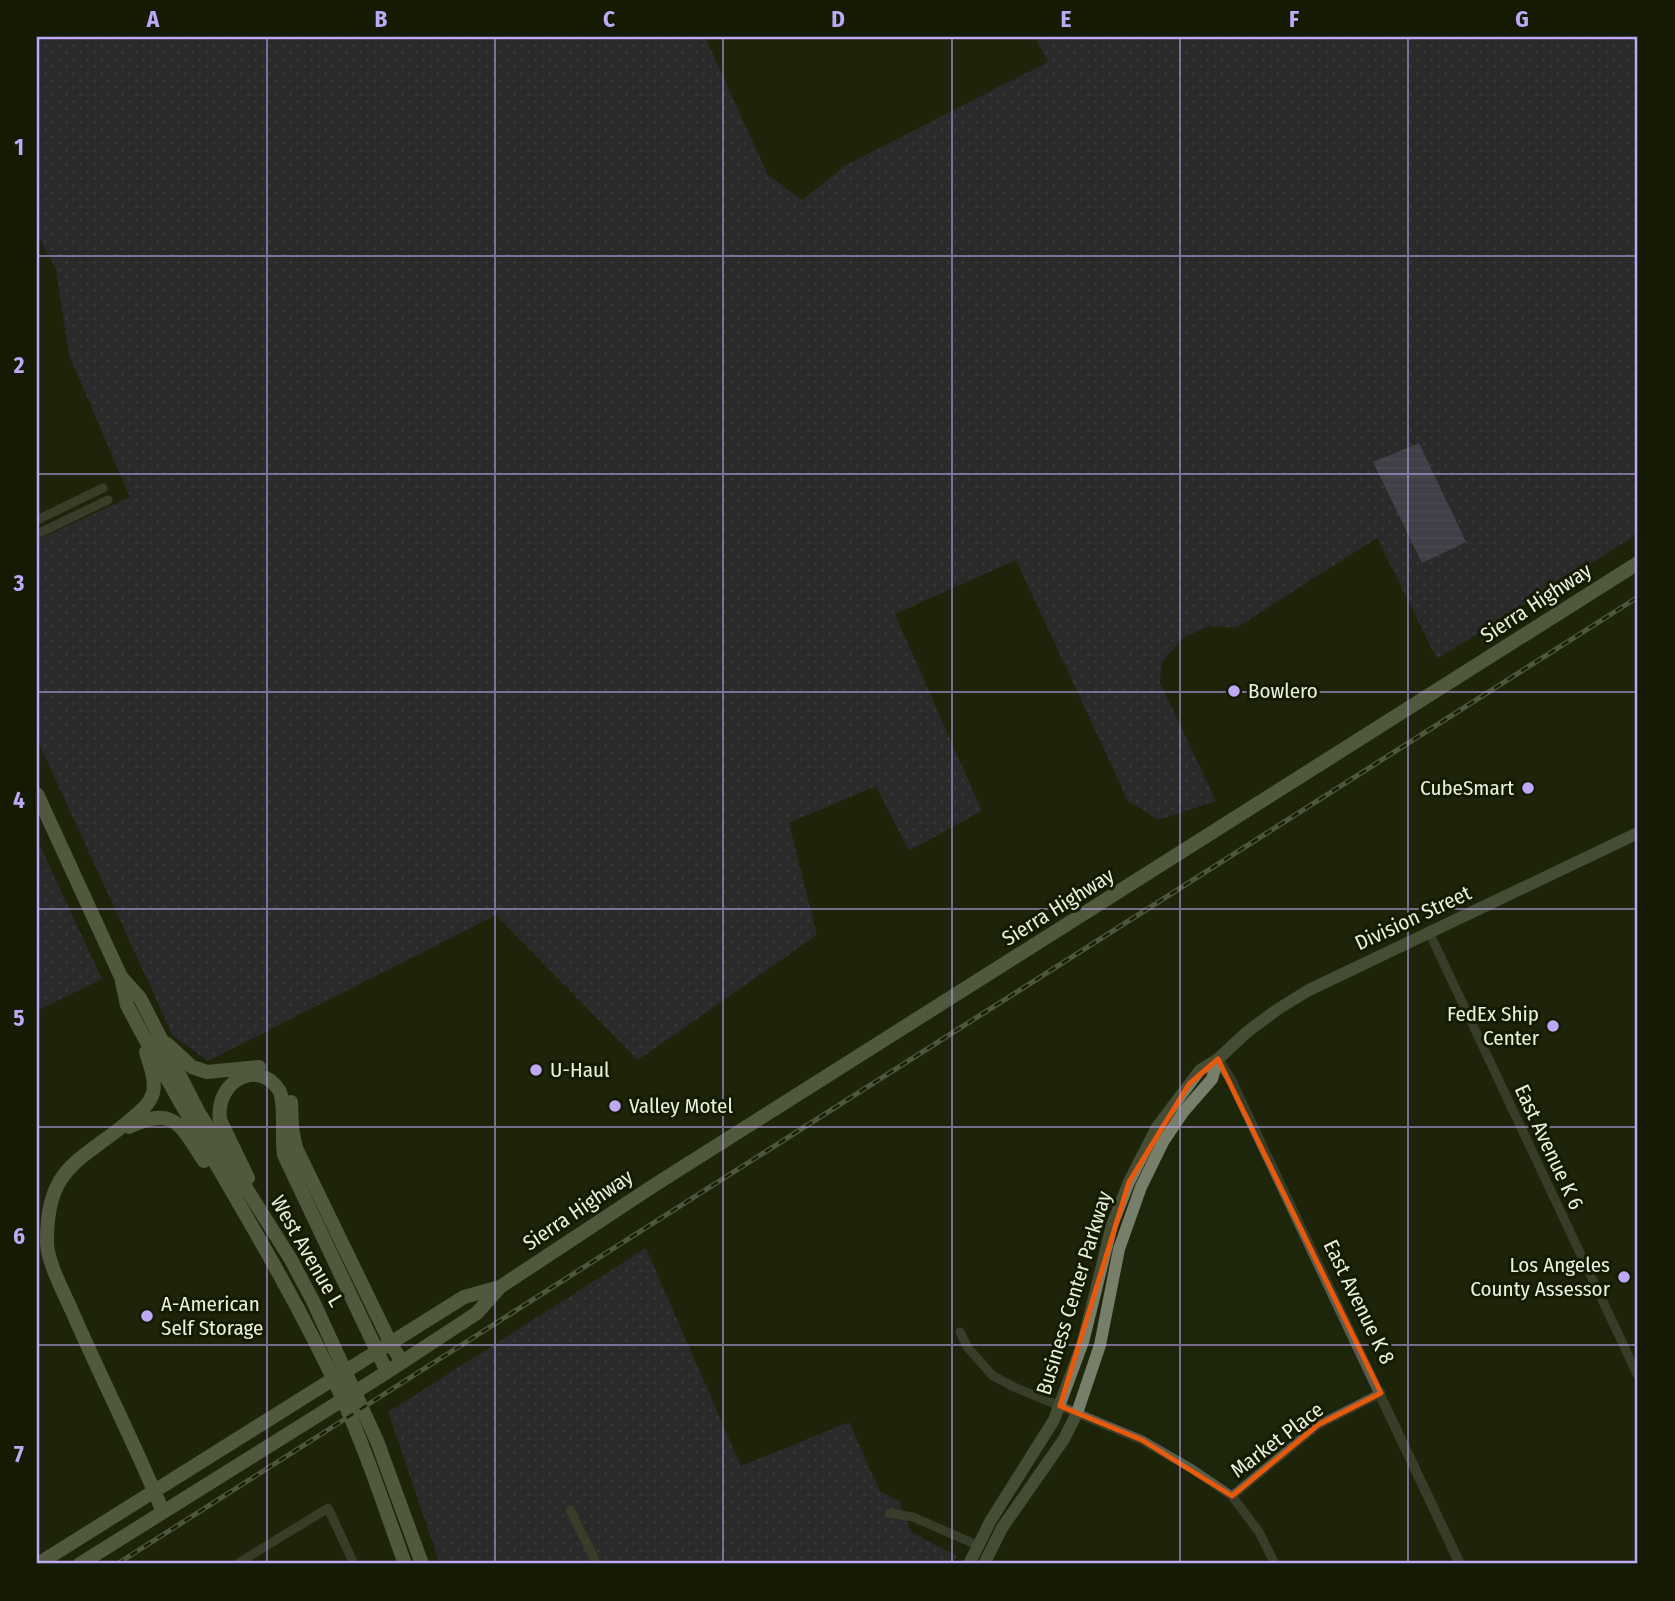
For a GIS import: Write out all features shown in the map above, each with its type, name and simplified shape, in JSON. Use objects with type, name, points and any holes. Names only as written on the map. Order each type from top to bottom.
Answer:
[{"type":"main road","name":"Sierra Highway","points":[[387,1372],[477,1313],[500,1287],[653,1186],[1638,563]]},
{"type":"main road","name":"West Avenue L","points":[[37,794],[121,977],[127,1004],[137,1024],[273,1264],[319,1351],[363,1450],[405,1564]]},
{"type":"main road","name":"Division Street","points":[[1218,1059],[1247,1032],[1309,990],[1638,833]]},
{"type":"main road","name":"West Avenue L","points":[[121,977],[140,998],[199,1113],[313,1299],[377,1441],[422,1564]]},
{"type":"main road","points":[[111,1136],[148,1104],[153,1093],[151,1068],[137,1024]]},
{"type":"main road","points":[[155,1030],[174,1052],[192,1067],[207,1072],[253,1066],[283,1080],[290,1096],[296,1148],[402,1362]]},
{"type":"main road","name":"Business Center Parkway","points":[[969,1564],[997,1510],[1054,1420],[1060,1406],[1083,1342],[1112,1225],[1129,1182],[1168,1111],[1200,1070],[1218,1059]]},
{"type":"main road","name":"Business Center Parkway","points":[[984,1564],[1002,1528],[1064,1440],[1077,1413],[1100,1345],[1119,1249],[1140,1187],[1177,1122],[1212,1079],[1218,1059]]},
{"type":"main road","points":[[80,1564],[387,1372],[284,1155],[281,1140],[282,1095],[274,1083],[267,1079],[245,1076],[227,1088],[219,1103],[220,1120],[277,1239]]},
{"type":"main road","points":[[163,1512],[79,1328],[46,1244],[53,1190],[84,1153],[111,1136],[144,1120],[168,1118],[179,1125],[273,1264]]},
{"type":"main road","name":"Sierra Highway","points":[[377,1352],[464,1297],[500,1287]]},
{"type":"main road","points":[[38,1564],[377,1352]]},
{"type":"street","points":[[37,520],[103,488]]},
{"type":"street","points":[[37,534],[108,500]]},
{"type":"street","name":"East Avenue K 6","points":[[1429,932],[1638,1376]]},
{"type":"street","name":"East Avenue K 8","points":[[1218,1059],[1231,1080],[1381,1392],[1460,1564]]},
{"type":"street","points":[[960,1332],[968,1348],[993,1376],[1142,1440],[1232,1496],[1259,1532],[1275,1564]]},
{"type":"street","name":"Market Place","points":[[1232,1496],[1318,1424],[1381,1392]]},
{"type":"street","points":[[237,1564],[328,1508],[354,1564]]},
{"type":"street","points":[[570,1510],[597,1564]]},
{"type":"street","points":[[890,1513],[913,1517],[978,1545]]},
{"type":"highlighted area","points":[[1218,1059],[1381,1393],[1318,1425],[1232,1496],[1142,1440],[1060,1406],[1129,1182],[1189,1084]]},
{"type":"shaded area","points":[[37,37],[705,37],[768,175],[802,200],[846,165],[1048,62],[1035,37],[1638,37],[1638,534],[1437,659],[1377,538],[1236,628],[1209,626],[1184,637],[1162,662],[1160,682],[1216,801],[1159,820],[1128,801],[1016,560],[895,614],[982,811],[909,851],[876,786],[789,823],[817,935],[638,1060],[496,915],[208,1061],[173,1036],[37,739],[37,540],[130,497],[69,355],[56,269],[37,234]]},
{"type":"shaded area","points":[[1419,443],[1466,542],[1422,563],[1373,462]]},
{"type":"shaded area","points":[[37,839],[102,979],[37,1011]]},
{"type":"shaded area","points":[[646,1248],[741,1466],[849,1422],[880,1491],[899,1501],[911,1532],[957,1556],[952,1564],[440,1564],[388,1412]]},
{"type":"railway","points":[[117,1564],[1638,597]]},
{"type":"place","name":"Bowlero","points":[[1234,691]]},
{"type":"place","name":"CubeSmart","points":[[1528,788]]},
{"type":"place","name":"FedEx Ship Center","points":[[1553,1026]]},
{"type":"place","name":"U-Haul","points":[[536,1070]]},
{"type":"place","name":"Valley Motel","points":[[615,1106]]},
{"type":"place","name":"Los Angeles County Assessor","points":[[1624,1277]]},
{"type":"place","name":"A-American Self Storage","points":[[147,1316]]}]
